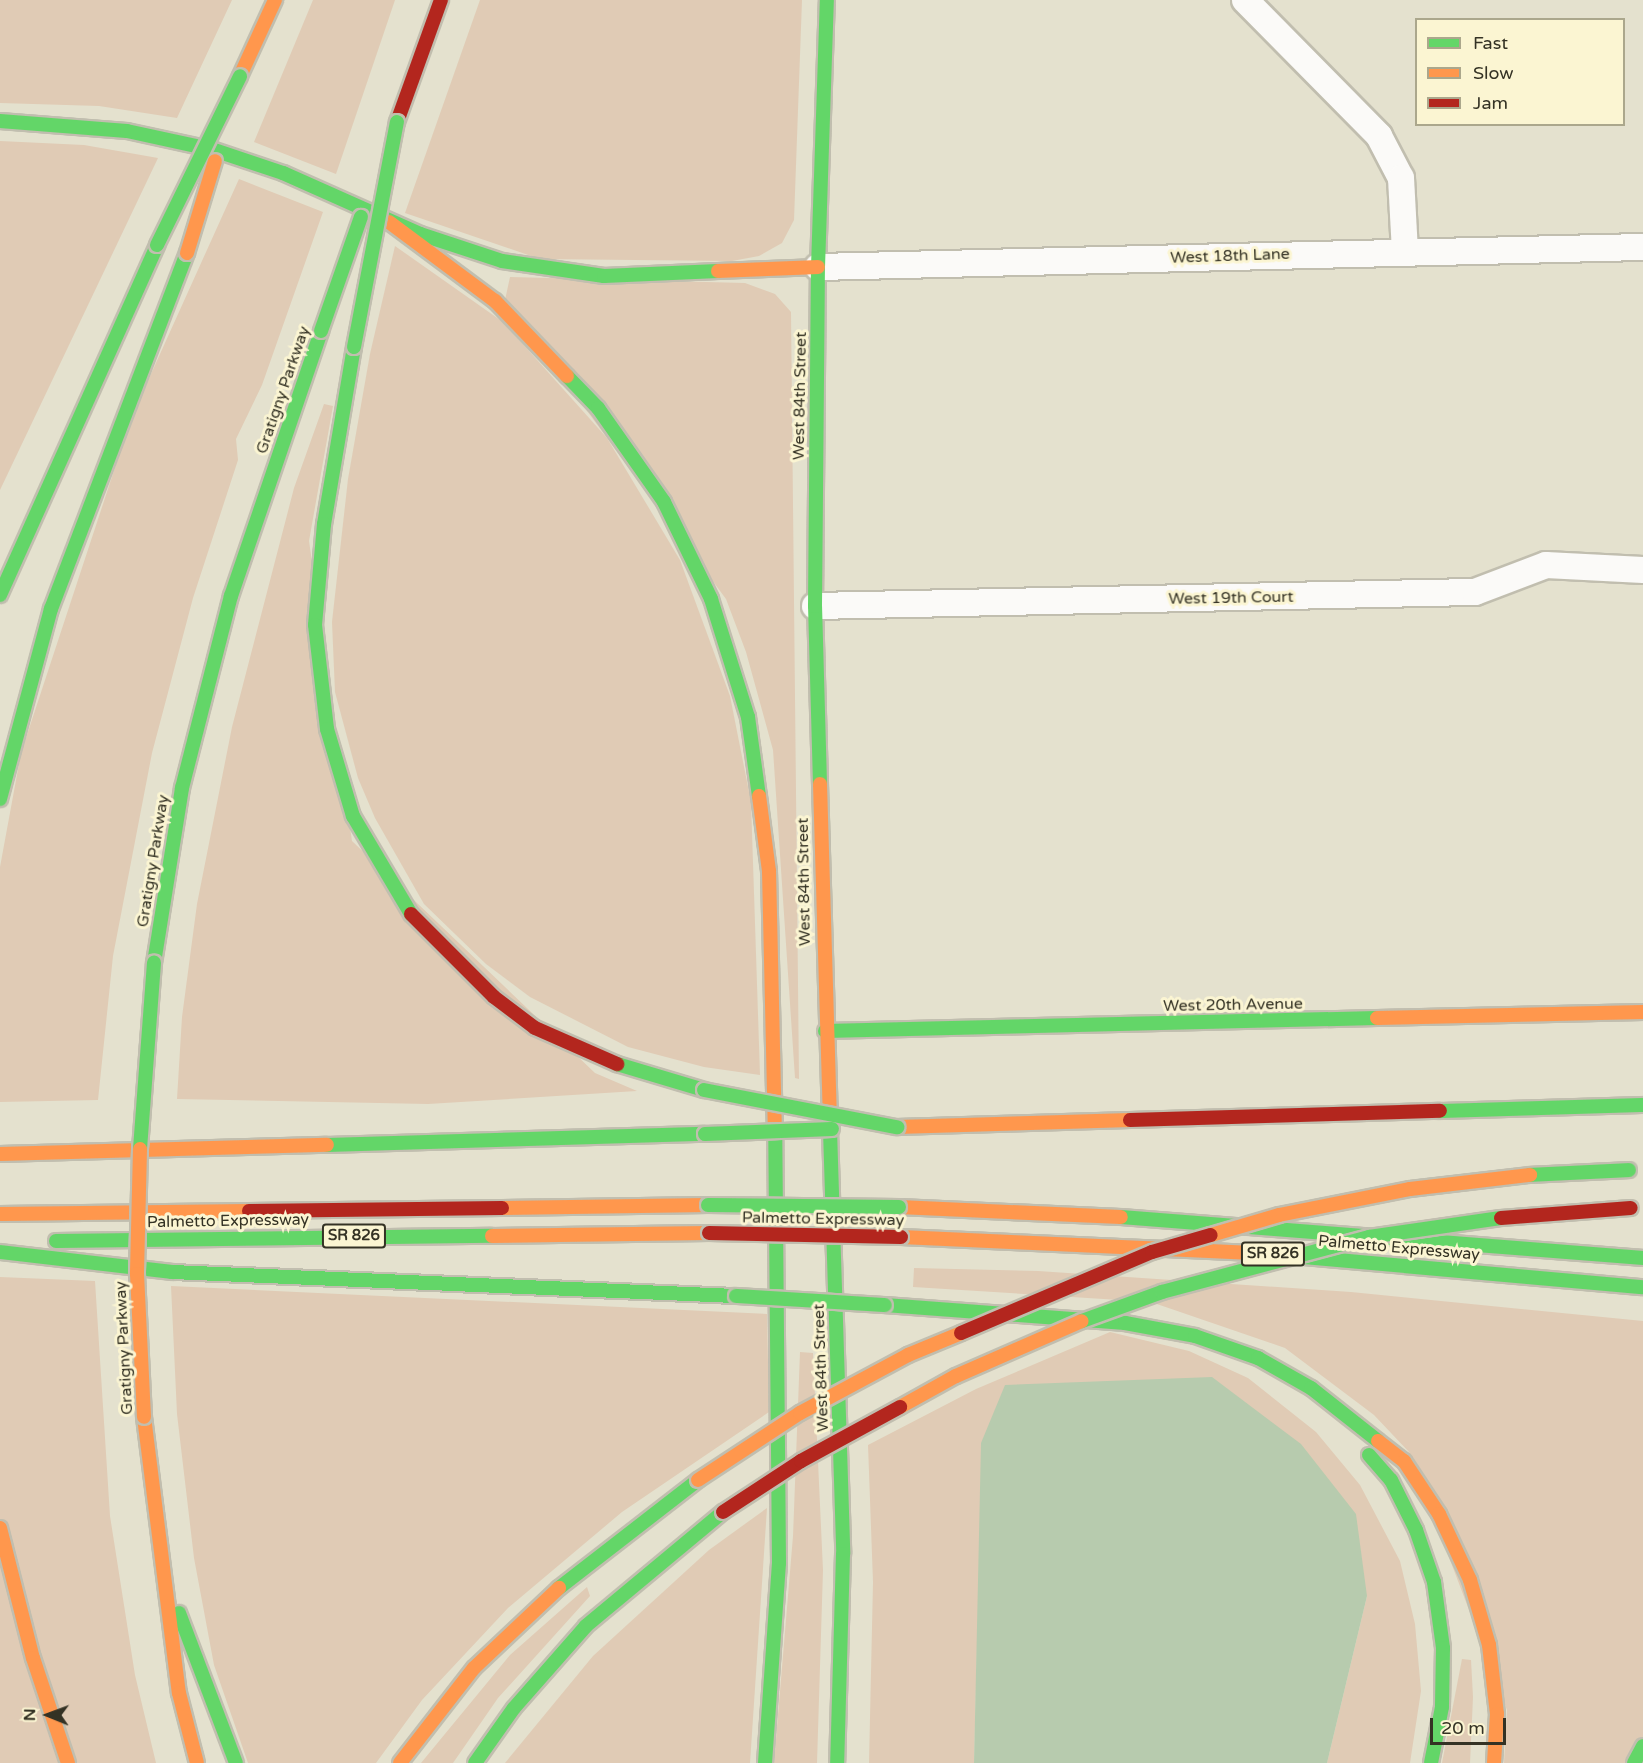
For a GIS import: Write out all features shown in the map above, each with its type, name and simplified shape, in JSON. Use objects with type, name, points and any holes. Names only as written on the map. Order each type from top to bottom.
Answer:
[{"type":"main road","points":[[0,595],[157,245],[275,0]]},
{"type":"main road","name":"Gratigny Parkway","points":[[196,1763],[179,1693],[158,1559],[144,1418],[138,1274],[140,1134],[154,963],[182,788],[231,596],[321,331],[441,0]]},
{"type":"main road","name":"West 84th Street","points":[[827,0],[818,267],[815,606],[825,1031],[843,1554],[837,1763]]},
{"type":"main road","points":[[0,799],[58,588],[187,253],[240,76]]},
{"type":"main road","points":[[0,122],[127,131],[214,150],[283,173],[389,222],[502,261],[568,274],[818,267]]},
{"type":"main road","points":[[397,122],[354,347],[324,524],[315,625],[327,729],[353,816],[408,911],[494,997],[535,1028],[588,1055],[704,1090],[897,1127]]},
{"type":"main road","points":[[389,222],[495,301],[598,408],[664,502],[702,580],[748,717],[769,871],[779,1325],[779,1563],[765,1763]]},
{"type":"main road","name":"West 20th Avenue","points":[[825,1031],[1643,1012]]},
{"type":"main road","points":[[0,1154],[1643,1105]]},
{"type":"main road","points":[[0,1142],[39,1153]]},
{"type":"main road","points":[[400,1763],[474,1668],[545,1598],[698,1480],[800,1413],[908,1355],[1152,1252],[1279,1215],[1369,1196],[1473,1180],[1636,1170]]},
{"type":"main road","points":[[0,1214],[708,1204],[898,1208],[1189,1220],[1643,1258]]},
{"type":"main road","points":[[475,1763],[514,1708],[586,1626],[664,1557],[723,1512],[801,1461],[956,1376],[1051,1333],[1162,1292],[1369,1237],[1492,1219],[1637,1208]]},
{"type":"main road","name":"Palmetto Expressway","points":[[0,1242],[709,1233],[901,1237],[1234,1251],[1643,1287]]},
{"type":"main road","points":[[0,1252],[172,1272],[736,1296],[885,1305],[1125,1323],[1195,1336],[1258,1358],[1311,1388],[1404,1461],[1439,1514],[1470,1580],[1489,1645],[1497,1714],[1494,1763]]},
{"type":"main road","points":[[1311,1388],[1390,1480],[1416,1530],[1434,1582],[1443,1648],[1442,1707],[1431,1763]]},
{"type":"main road","points":[[0,1528],[33,1658],[68,1763]]},
{"type":"main road","points":[[158,1559],[236,1763]]},
{"type":"main road","points":[[1634,1763],[1643,1746]]},
{"type":"street","points":[[1245,0],[1379,136],[1401,178],[1405,251]]},
{"type":"street","name":"West 18th Lane","points":[[818,267],[1643,247]]},
{"type":"street","name":"West 19th Court","points":[[815,606],[1475,592],[1546,565],[1643,570]]},
{"type":"shaded area","points":[[0,0],[232,0],[177,118],[99,106],[0,103]]},
{"type":"shaded area","points":[[313,0],[395,0],[336,174],[254,142]]},
{"type":"shaded area","points":[[480,0],[802,0],[794,220],[782,243],[759,256],[732,261],[540,259],[405,213]]},
{"type":"shaded area","points":[[0,141],[84,145],[158,158],[0,490]]},
{"type":"shaded area","points":[[239,179],[323,212],[262,385],[236,439],[238,460],[193,598],[152,753],[113,956],[98,1100],[0,1102],[0,867],[21,753],[132,416]]},
{"type":"shaded area","points":[[395,246],[503,322],[607,438],[680,560],[730,696],[751,802],[760,1075],[704,1067],[628,1047],[530,997],[486,964],[424,904],[375,818],[358,778],[335,692],[332,622],[348,479],[370,354]]},
{"type":"shaded area","points":[[510,277],[745,283],[775,294],[791,312],[799,1079],[795,1078],[773,750],[746,652],[726,599],[505,300]]},
{"type":"shaded area","points":[[324,404],[333,406],[309,541],[352,841],[595,1073],[637,1091],[428,1104],[177,1099],[182,1017],[197,904],[232,727],[294,488]]},
{"type":"shaded area","points":[[914,1268],[1038,1271],[1351,1292],[1643,1321],[1643,1763],[1504,1763],[1507,1710],[1409,1452],[1374,1415],[1285,1348],[1151,1302],[913,1287]]},
{"type":"shaded area","points":[[0,1277],[95,1281],[110,1516],[135,1675],[156,1763],[0,1763]]},
{"type":"shaded area","points":[[171,1286],[767,1314],[769,1412],[622,1512],[508,1608],[422,1700],[376,1763],[248,1763],[214,1665],[194,1558],[177,1414]]},
{"type":"shaded area","points":[[1110,1332],[1189,1351],[1248,1378],[1316,1432],[1360,1485],[1400,1561],[1415,1624],[1421,1691],[1410,1763],[1327,1763],[1367,1596],[977,1646],[974,1763],[869,1763],[873,1582],[868,1445],[976,1389]]},
{"type":"shaded area","points":[[800,1352],[813,1353],[823,1570],[817,1763],[774,1763],[793,1536]]},
{"type":"shaded area","points":[[1212,1377],[1301,1444],[1356,1514],[1367,1596],[1327,1763],[974,1763],[981,1443],[1005,1385]]},
{"type":"shaded area","points":[[767,1508],[750,1763],[505,1763],[593,1656],[709,1550]]},
{"type":"shaded area","points":[[587,1587],[590,1596],[498,1698],[453,1763],[421,1763],[510,1655]]},
{"type":"shaded area","points":[[1462,1659],[1471,1660],[1473,1697],[1470,1763],[1442,1763]]},
{"type":"traffic: fast","points":[[820,784],[815,606],[818,267],[827,0]]},
{"type":"traffic: fast","points":[[157,245],[240,76]]},
{"type":"traffic: fast","points":[[0,121],[127,131],[214,150],[283,173],[420,234],[502,261],[604,276],[718,271]]},
{"type":"traffic: fast","points":[[354,347],[397,122]]},
{"type":"traffic: fast","points":[[321,331],[361,217]]},
{"type":"traffic: fast","points":[[0,595],[157,245]]},
{"type":"traffic: fast","points":[[0,799],[51,609],[187,253]]},
{"type":"traffic: fast","points":[[154,963],[182,788],[231,596],[321,331]]},
{"type":"traffic: fast","points":[[354,347],[324,524],[315,625],[327,729],[353,816],[411,914]]},
{"type":"traffic: fast","points":[[567,376],[598,408],[664,502],[711,599],[748,717],[759,796]]},
{"type":"traffic: fast","points":[[140,1149],[154,963]]},
{"type":"traffic: fast","points":[[825,1031],[1377,1018]]},
{"type":"traffic: fast","points":[[617,1064],[704,1090]]},
{"type":"traffic: fast","points":[[704,1090],[897,1127]]},
{"type":"traffic: fast","points":[[1440,1111],[1643,1105]]},
{"type":"traffic: fast","points":[[765,1763],[779,1563],[775,1127]]},
{"type":"traffic: fast","points":[[705,1134],[832,1129]]},
{"type":"traffic: fast","points":[[830,1130],[843,1554],[837,1763]]},
{"type":"traffic: fast","points":[[327,1145],[705,1134]]},
{"type":"traffic: fast","points":[[1530,1175],[1629,1170]]},
{"type":"traffic: fast","points":[[708,1205],[899,1207]]},
{"type":"traffic: fast","points":[[1121,1217],[1643,1258]]},
{"type":"traffic: fast","points":[[1082,1321],[1162,1292],[1369,1237],[1501,1218]]},
{"type":"traffic: fast","points":[[56,1241],[492,1236]]},
{"type":"traffic: fast","points":[[0,1252],[172,1272],[736,1296]]},
{"type":"traffic: fast","points":[[1270,1254],[1643,1287]]},
{"type":"traffic: fast","points":[[736,1296],[885,1305]]},
{"type":"traffic: fast","points":[[885,1305],[1125,1323],[1195,1336],[1258,1358],[1311,1388],[1378,1441]]},
{"type":"traffic: fast","points":[[1369,1455],[1391,1480],[1416,1530],[1434,1582],[1443,1648],[1442,1707],[1431,1763]]},
{"type":"traffic: fast","points":[[559,1588],[698,1480]]},
{"type":"traffic: fast","points":[[475,1763],[514,1708],[586,1626],[723,1512]]},
{"type":"traffic: fast","points":[[179,1613],[236,1763]]},
{"type":"traffic: fast","points":[[1634,1763],[1643,1746]]},
{"type":"traffic: slow","points":[[240,76],[275,0]]},
{"type":"traffic: slow","points":[[187,253],[215,161]]},
{"type":"traffic: slow","points":[[389,222],[495,301],[567,376]]},
{"type":"traffic: slow","points":[[718,271],[818,267]]},
{"type":"traffic: slow","points":[[820,784],[830,1130]]},
{"type":"traffic: slow","points":[[759,796],[769,871],[775,1127]]},
{"type":"traffic: slow","points":[[1377,1018],[1643,1012]]},
{"type":"traffic: slow","points":[[897,1127],[1130,1120]]},
{"type":"traffic: slow","points":[[0,1154],[327,1145]]},
{"type":"traffic: slow","points":[[140,1149],[137,1274],[144,1417]]},
{"type":"traffic: slow","points":[[1211,1235],[1279,1215],[1410,1189],[1530,1175]]},
{"type":"traffic: slow","points":[[502,1208],[708,1205]]},
{"type":"traffic: slow","points":[[899,1207],[1121,1217]]},
{"type":"traffic: slow","points":[[0,1214],[249,1211]]},
{"type":"traffic: slow","points":[[492,1236],[709,1233]]},
{"type":"traffic: slow","points":[[901,1237],[1270,1254]]},
{"type":"traffic: slow","points":[[900,1407],[956,1376],[1082,1321]]},
{"type":"traffic: slow","points":[[698,1480],[800,1413],[908,1355],[961,1333]]},
{"type":"traffic: slow","points":[[144,1417],[179,1693],[197,1763]]},
{"type":"traffic: slow","points":[[1378,1441],[1404,1461],[1439,1514],[1470,1580],[1489,1645],[1497,1714],[1494,1763]]},
{"type":"traffic: slow","points":[[0,1528],[33,1658],[68,1763]]},
{"type":"traffic: slow","points":[[400,1763],[474,1668],[559,1588]]},
{"type":"traffic: jam","points":[[397,122],[441,0]]},
{"type":"traffic: jam","points":[[411,914],[494,997],[535,1028],[617,1064]]},
{"type":"traffic: jam","points":[[1130,1120],[1440,1111]]},
{"type":"traffic: jam","points":[[249,1211],[502,1208]]},
{"type":"traffic: jam","points":[[1501,1218],[1631,1208]]},
{"type":"traffic: jam","points":[[709,1233],[901,1237]]},
{"type":"traffic: jam","points":[[961,1333],[1152,1252],[1211,1235]]},
{"type":"traffic: jam","points":[[723,1512],[801,1461],[900,1407]]}]
